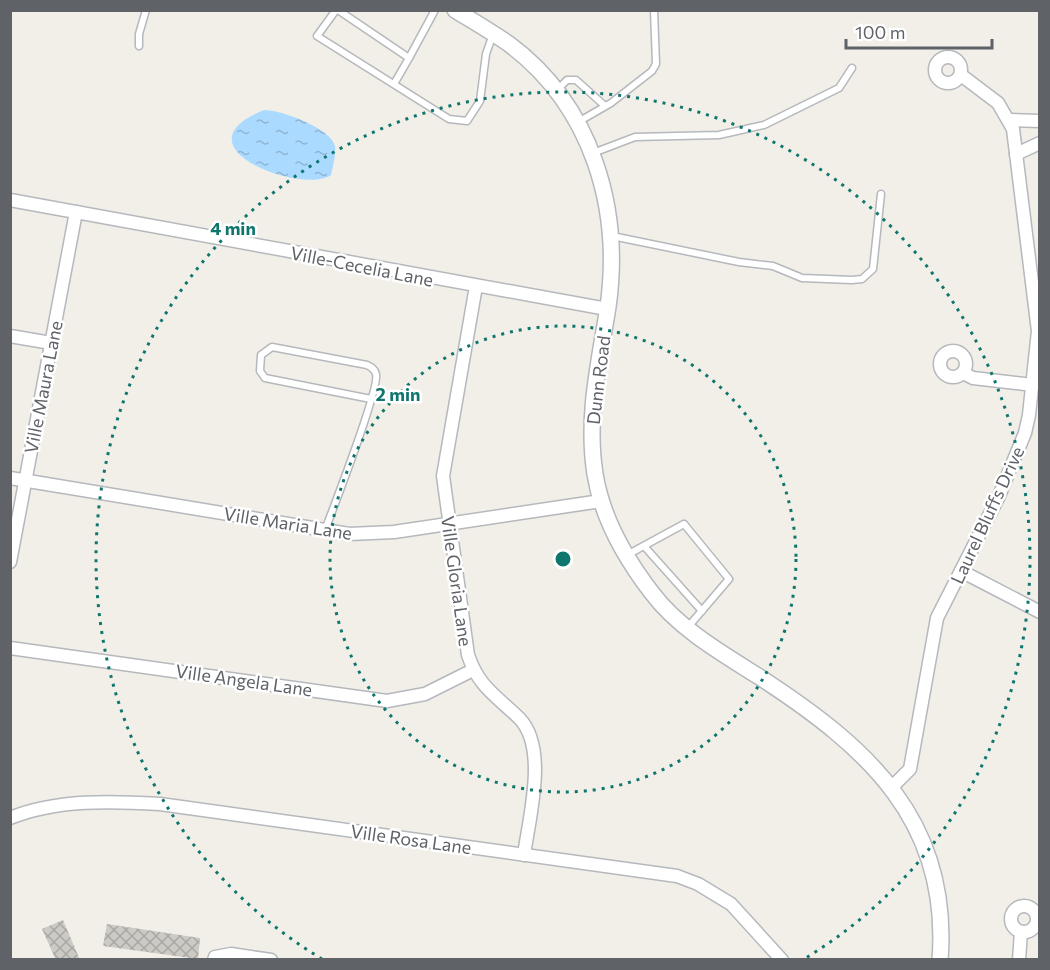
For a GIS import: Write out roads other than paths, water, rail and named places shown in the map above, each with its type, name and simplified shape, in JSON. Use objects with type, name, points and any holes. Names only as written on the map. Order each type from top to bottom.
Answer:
[{"type":"street","name":"Dunn Road","points":[[455,10],[493,34],[527,60],[556,91],[578,123],[592,153],[607,199],[612,236],[611,282],[591,424],[595,474],[601,501],[615,537],[653,595],[688,628],[835,730],[860,751],[892,787],[919,834],[934,876],[940,912],[940,960]]},
{"type":"street","points":[[961,75],[998,103],[1010,120],[1040,121]]},
{"type":"street","name":"Laurel Bluffs Drive","points":[[892,787],[910,769],[931,641],[938,618],[1009,474],[1025,433],[1038,368],[1039,332],[1010,120]]},
{"type":"street","points":[[1016,154],[1040,143]]},
{"type":"street","name":"Ville-Cecelia Lane","points":[[10,200],[607,309]]},
{"type":"street","name":"Ville Maura Lane","points":[[10,562],[76,212]]},
{"type":"street","name":"Ville Gloria Lane","points":[[476,286],[443,476],[468,655],[473,670],[495,699],[519,718],[528,729],[532,743],[534,776],[524,855]]},
{"type":"street","points":[[10,336],[51,343]]},
{"type":"street","points":[[963,373],[973,378],[1033,385]]},
{"type":"street","name":"Ville Maria Lane","points":[[10,478],[325,531],[372,535],[601,501]]},
{"type":"street","points":[[961,572],[1040,612]]},
{"type":"street","name":"Ville Angela Lane","points":[[10,648],[387,701],[425,694],[473,670]]},
{"type":"street","name":"Ville Rosa Lane","points":[[14,815],[79,803],[160,804],[677,876],[698,884],[731,904],[782,960]]},
{"type":"street","points":[[1019,960],[1021,933]]},
{"type":"street","points":[[214,960],[215,957],[231,954],[271,960]]},
{"type":"lane","points":[[139,46],[139,34],[146,10]]},
{"type":"lane","points":[[410,58],[337,10],[316,36],[449,119],[467,121],[480,101],[486,54],[493,34]]},
{"type":"lane","points":[[394,84],[435,10]]},
{"type":"lane","points":[[578,123],[645,77],[656,64],[654,10]]},
{"type":"lane","points":[[592,153],[635,137],[719,135],[764,125],[839,88],[852,68]]},
{"type":"lane","points":[[556,91],[567,80],[576,80],[605,106]]},
{"type":"lane","points":[[612,236],[739,262],[773,266],[802,278],[862,279],[873,269],[881,194]]},
{"type":"lane","points":[[325,531],[370,399],[377,377],[374,370],[367,364],[272,347],[261,355],[260,370],[265,378],[370,399]]},
{"type":"lane","points":[[626,556],[684,524],[729,579],[688,628]]},
{"type":"lane","points":[[644,546],[702,611]]},
{"type":"water","points":[[264,110],[282,113],[304,121],[325,133],[335,146],[331,175],[316,179],[273,173],[252,164],[237,152],[232,139],[239,124]]}]
